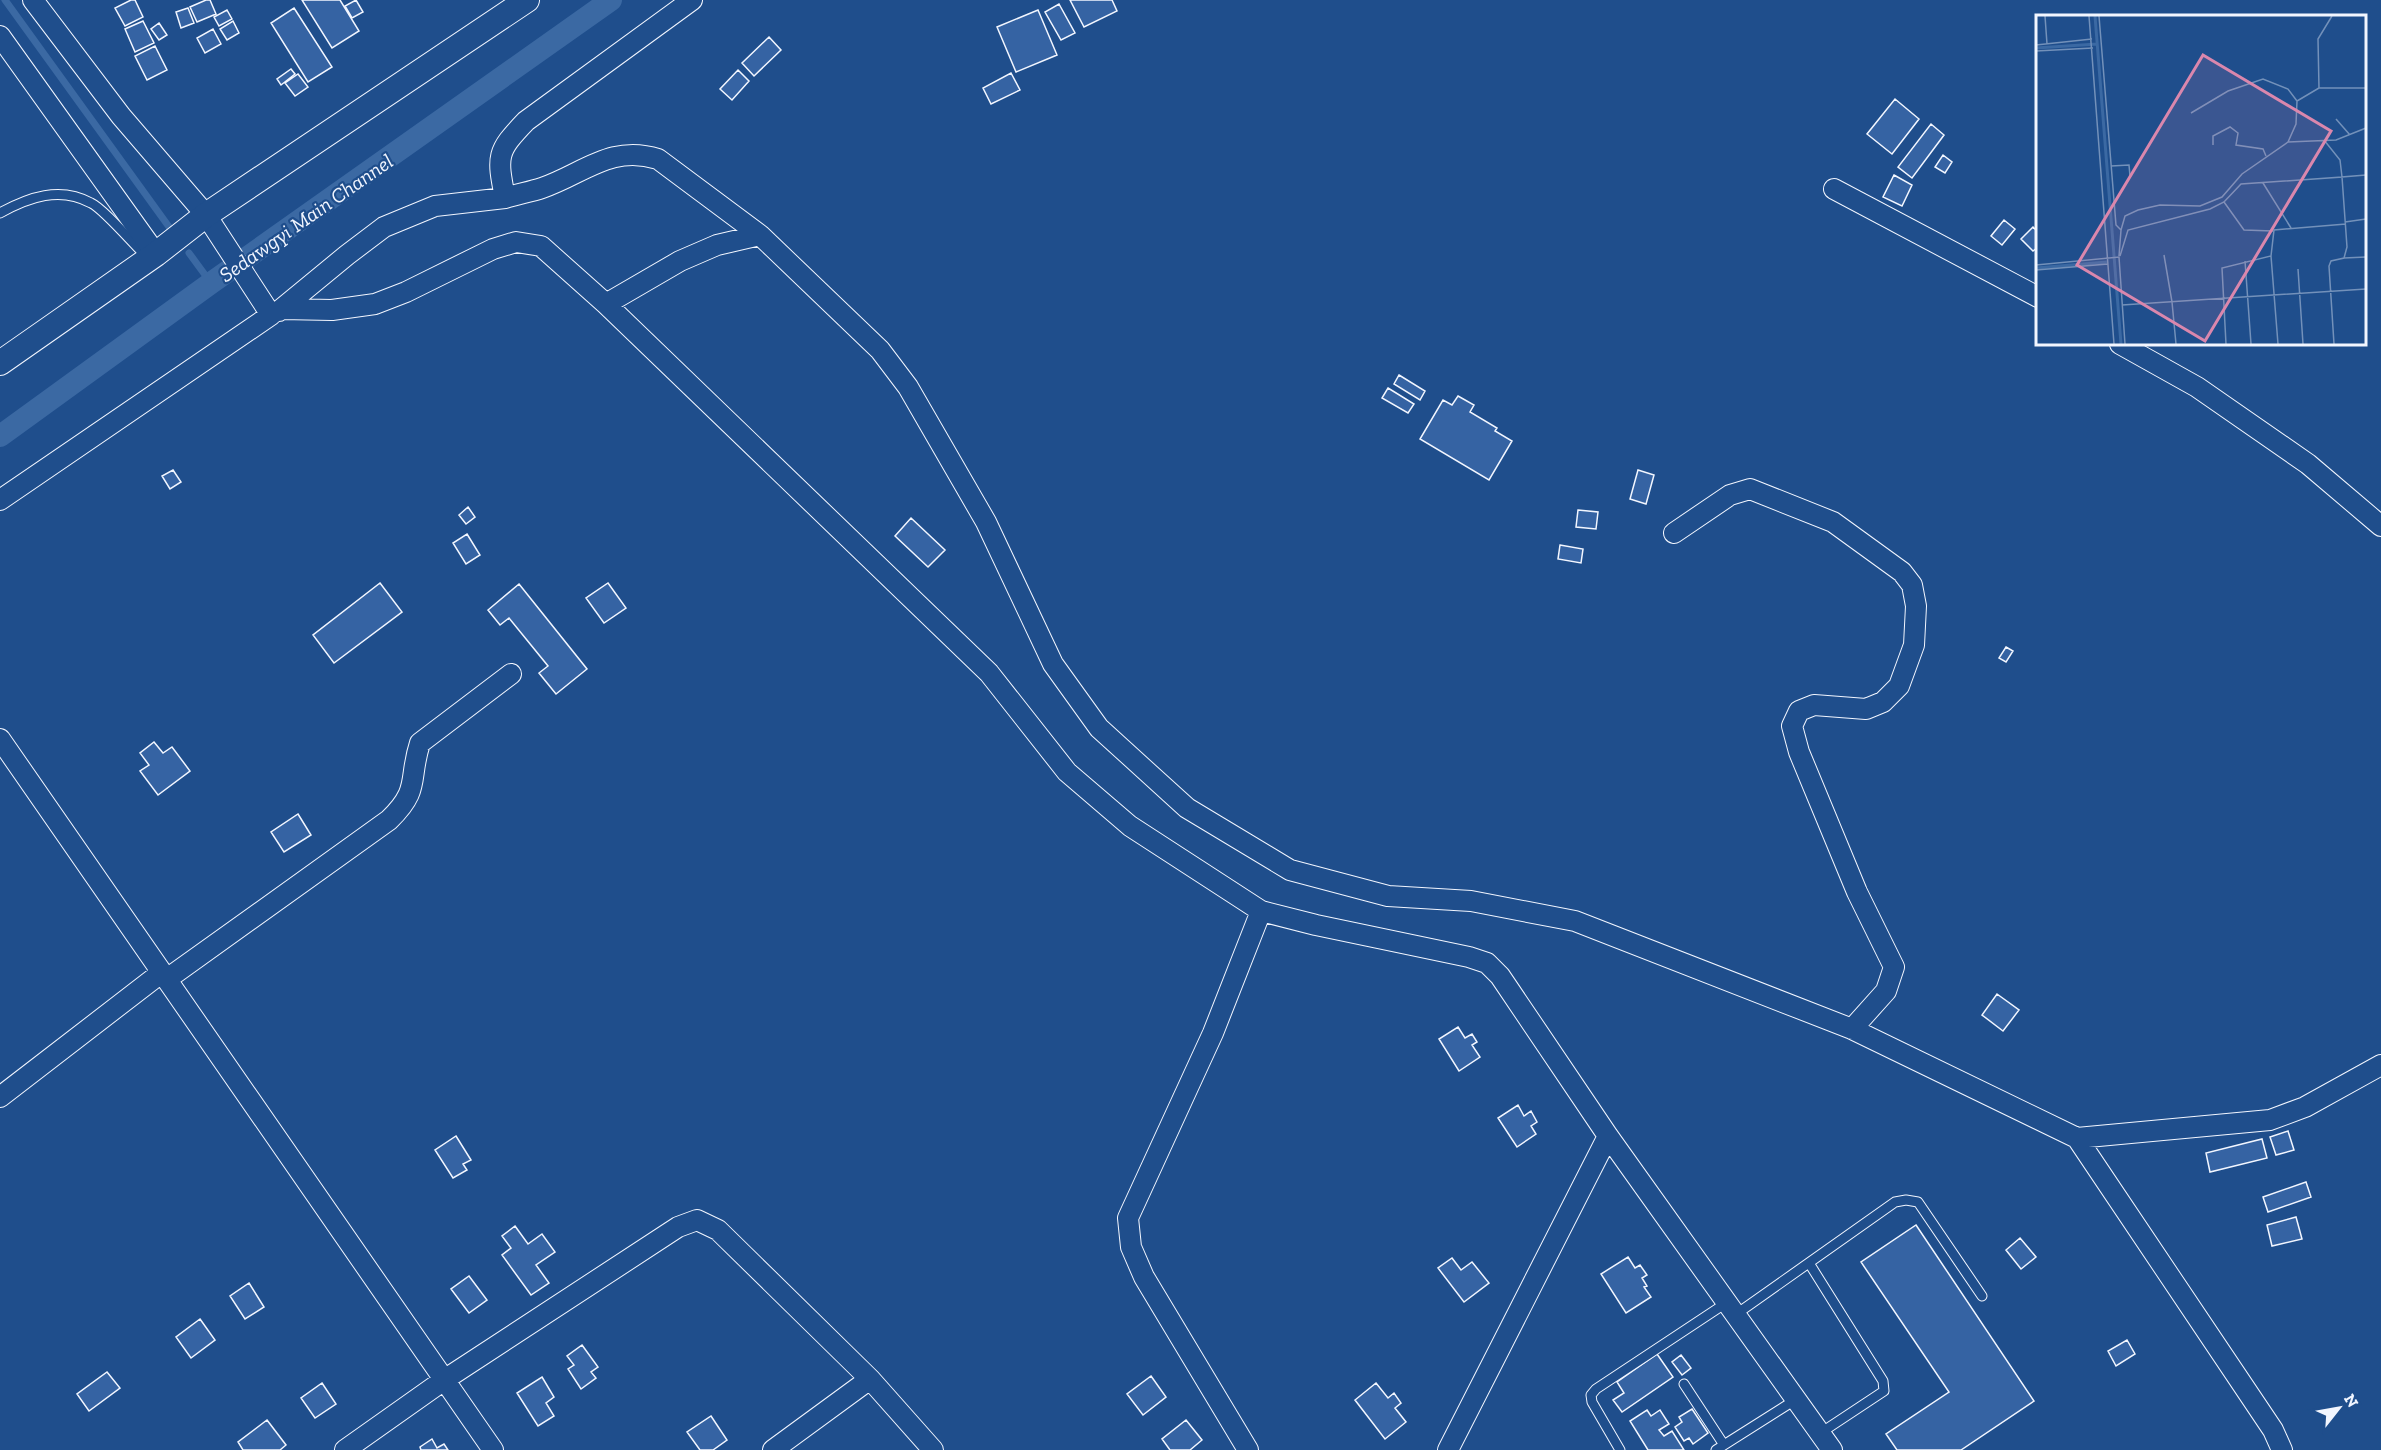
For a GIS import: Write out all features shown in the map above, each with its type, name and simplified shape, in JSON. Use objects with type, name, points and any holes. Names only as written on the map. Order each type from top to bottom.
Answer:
[{"type":"street","points":[[33,0],[121,116],[211,222],[258,294],[277,312],[332,310],[375,304],[406,292],[493,249],[516,242],[541,246],[606,304],[989,673],[1067,771],[1130,826],[1261,911],[1487,963],[1500,976],[1608,1136],[1832,1450]]},
{"type":"street","points":[[0,363],[153,257],[211,222],[527,0]]},
{"type":"street","points":[[505,198],[498,163],[508,140],[526,121],[692,0]]},
{"type":"street","points":[[0,36],[153,257]]},
{"type":"street","points":[[0,500],[277,312],[384,227],[435,206],[505,198],[543,188],[611,156],[642,154],[658,159],[760,235],[880,350],[908,387],[986,522],[1053,664],[1099,728],[1187,808],[1290,870],[1388,896],[1471,901],[1575,921],[1852,1029],[2077,1138],[2273,1430],[2282,1450]]},
{"type":"street","points":[[1834,189],[2036,296]]},
{"type":"street","points":[[606,304],[680,261],[717,245],[760,235]]},
{"type":"street","points":[[2122,345],[2207,393],[2308,464],[2381,526]]},
{"type":"street","points":[[1674,533],[1730,495],[1750,489],[1833,522],[1902,572],[1912,585],[1916,606],[1914,645],[1899,686],[1883,702],[1866,708],[1814,705],[1799,711],[1792,726],[1799,752],[1857,892],[1894,967],[1886,991],[1852,1029]]},
{"type":"street","points":[[0,1097],[164,976],[389,820],[404,806],[412,791],[420,743],[511,674]]},
{"type":"street","points":[[0,738],[493,1450]]},
{"type":"street","points":[[1248,1450],[1144,1276],[1131,1247],[1128,1218],[1214,1033],[1261,911]]},
{"type":"street","points":[[2077,1138],[2270,1120],[2306,1107],[2381,1065]]},
{"type":"street","points":[[1449,1450],[1608,1136]]},
{"type":"street","points":[[345,1450],[444,1380],[678,1227],[697,1220],[718,1230],[870,1379],[933,1450]]},
{"type":"street","points":[[773,1450],[870,1379]]},
{"type":"street","points":[[2265,1450],[2273,1430]]},
{"type":"lane","points":[[0,213],[24,200],[58,193],[92,203],[153,257]]},
{"type":"lane","points":[[1620,1450],[1592,1402],[1591,1395],[1596,1389],[1809,1263],[1895,1202],[1906,1200],[1918,1202],[1982,1296]]},
{"type":"lane","points":[[1809,1263],[1883,1382],[1884,1391],[1819,1434]]},
{"type":"lane","points":[[1684,1384],[1720,1448],[1795,1400]]},
{"type":"building","points":[[135,0],[143,17],[125,26],[115,8]]},
{"type":"building","points":[[210,0],[216,14],[197,22],[190,7]]},
{"type":"building","points":[[302,0],[340,0],[359,31],[332,48]]},
{"type":"building","points":[[356,0],[363,12],[352,18],[345,6]]},
{"type":"building","points":[[1070,0],[1112,0],[1117,11],[1084,27]]},
{"type":"building","points":[[1059,4],[1075,33],[1061,40],[1045,12]]},
{"type":"building","points":[[188,8],[194,23],[181,28],[176,12]]},
{"type":"building","points":[[294,8],[332,67],[308,82],[271,23]]},
{"type":"building","points":[[227,10],[232,19],[219,26],[214,17]]},
{"type":"building","points":[[1038,10],[1057,55],[1016,72],[997,27]]},
{"type":"building","points":[[143,21],[154,43],[135,52],[125,29]]},
{"type":"building","points":[[233,21],[239,33],[227,40],[220,29]]},
{"type":"building","points":[[159,23],[167,35],[159,40],[151,29]]},
{"type":"building","points":[[213,29],[221,44],[205,53],[197,38]]},
{"type":"building","points":[[769,37],[781,50],[754,76],[742,63]]},
{"type":"building","points":[[155,46],[167,70],[147,80],[135,56]]},
{"type":"building","points":[[291,69],[295,74],[281,85],[277,79]]},
{"type":"building","points":[[738,70],[749,81],[732,100],[720,89]]},
{"type":"building","points":[[1011,73],[1020,90],[991,104],[983,88]]},
{"type":"building","points":[[298,74],[308,87],[295,96],[285,83]]},
{"type":"building","points":[[1895,99],[1919,119],[1892,154],[1867,134]]},
{"type":"building","points":[[1931,124],[1944,135],[1912,178],[1898,167]]},
{"type":"building","points":[[1943,155],[1952,162],[1945,173],[1935,167]]},
{"type":"building","points":[[1894,175],[1912,185],[1902,206],[1883,197]]},
{"type":"building","points":[[2004,220],[2015,229],[2002,245],[1991,236]]},
{"type":"building","points":[[2033,227],[2036,230],[2036,249],[2033,251],[2021,239]]},
{"type":"building","points":[[1399,375],[1425,391],[1420,400],[1394,384]]},
{"type":"building","points":[[1388,388],[1414,404],[1408,413],[1382,398]]},
{"type":"building","points":[[1458,396],[1474,405],[1470,412],[1497,428],[1495,431],[1512,441],[1489,480],[1420,439],[1443,400],[1452,405]]},
{"type":"building","points":[[173,470],[181,482],[170,489],[162,476]]},
{"type":"building","points":[[1638,470],[1654,475],[1646,504],[1630,499]]},
{"type":"building","points":[[468,507],[475,517],[466,524],[459,515]]},
{"type":"building","points":[[1578,510],[1598,512],[1596,529],[1576,527]]},
{"type":"building","points":[[911,518],[945,550],[928,567],[895,536]]},
{"type":"building","points":[[467,534],[480,555],[466,564],[453,543]]},
{"type":"building","points":[[1560,545],[1583,549],[1581,563],[1558,559]]},
{"type":"building","points":[[380,583],[402,612],[334,663],[313,635]]},
{"type":"building","points":[[608,583],[626,608],[604,623],[586,598]]},
{"type":"building","points":[[519,584],[587,669],[556,694],[539,673],[548,666],[509,618],[500,625],[488,610]]},
{"type":"building","points":[[2006,647],[2013,651],[2006,662],[1999,658]]},
{"type":"building","points":[[154,742],[163,753],[172,747],[190,771],[158,795],[140,771],[149,765],[140,753]]},
{"type":"building","points":[[298,814],[311,835],[284,852],[271,832]]},
{"type":"building","points":[[1997,994],[2019,1010],[2003,1031],[1982,1015]]},
{"type":"building","points":[[1458,1027],[1465,1038],[1472,1034],[1477,1042],[1472,1045],[1480,1057],[1459,1071],[1439,1039]]},
{"type":"building","points":[[1518,1105],[1524,1116],[1531,1111],[1537,1122],[1531,1126],[1536,1134],[1517,1147],[1498,1118]]},
{"type":"building","points":[[2288,1131],[2294,1150],[2276,1155],[2270,1137]]},
{"type":"building","points":[[456,1136],[471,1160],[463,1164],[467,1170],[453,1178],[435,1150]]},
{"type":"building","points":[[2262,1139],[2267,1158],[2210,1172],[2206,1153]]},
{"type":"building","points":[[2306,1182],[2311,1197],[2268,1212],[2263,1197]]},
{"type":"building","points":[[2296,1217],[2302,1239],[2272,1246],[2267,1225]]},
{"type":"building","points":[[1916,1225],[2034,1401],[1961,1450],[1897,1450],[1886,1434],[1949,1392],[1861,1262]]},
{"type":"building","points":[[515,1226],[528,1244],[542,1234],[555,1252],[536,1265],[549,1283],[531,1295],[502,1255],[511,1248],[502,1236]]},
{"type":"building","points":[[2020,1238],[2036,1257],[2021,1269],[2006,1250]]},
{"type":"building","points":[[1628,1257],[1635,1268],[1640,1265],[1647,1275],[1642,1278],[1647,1286],[1644,1287],[1651,1297],[1626,1313],[1601,1274]]},
{"type":"building","points":[[1452,1258],[1461,1270],[1472,1262],[1489,1283],[1464,1302],[1438,1268]]},
{"type":"building","points":[[469,1276],[487,1300],[469,1313],[451,1289]]},
{"type":"building","points":[[249,1283],[264,1307],[245,1319],[230,1296]]},
{"type":"building","points":[[200,1319],[215,1340],[191,1358],[176,1337]]},
{"type":"building","points":[[2127,1340],[2135,1354],[2116,1366],[2108,1351]]},
{"type":"building","points":[[582,1345],[598,1367],[591,1372],[596,1378],[581,1389],[568,1369],[574,1365],[567,1356]]},
{"type":"building","points":[[1657,1354],[1673,1377],[1622,1412],[1613,1400],[1624,1393],[1617,1382]]},
{"type":"building","points":[[1681,1355],[1691,1368],[1682,1375],[1672,1362]]},
{"type":"building","points":[[107,1372],[120,1388],[89,1411],[77,1394]]},
{"type":"building","points":[[1151,1376],[1166,1397],[1143,1415],[1127,1394]]},
{"type":"building","points":[[542,1377],[554,1397],[546,1403],[554,1416],[538,1426],[517,1393]]},
{"type":"building","points":[[322,1383],[336,1404],[315,1418],[301,1398]]},
{"type":"building","points":[[1376,1383],[1388,1398],[1394,1393],[1401,1403],[1395,1408],[1406,1422],[1385,1439],[1355,1400]]},
{"type":"building","points":[[1692,1409],[1708,1433],[1693,1444],[1689,1438],[1684,1441],[1675,1427],[1682,1422],[1679,1417]]},
{"type":"building","points":[[1647,1410],[1651,1416],[1660,1410],[1669,1424],[1659,1430],[1664,1436],[1672,1431],[1684,1450],[1648,1450],[1630,1421]]},
{"type":"building","points":[[711,1416],[727,1440],[713,1450],[700,1450],[687,1432]]},
{"type":"building","points":[[267,1420],[286,1445],[280,1450],[243,1450],[238,1442]]},
{"type":"building","points":[[1186,1420],[1202,1440],[1190,1450],[1170,1450],[1162,1439]]},
{"type":"building","points":[[432,1439],[437,1448],[444,1444],[448,1450],[421,1450],[420,1447]]},
{"type":"waterway","points":[[5,0],[172,231]]},
{"type":"waterway","name":"Sedawgyi Main Channel","points":[[0,436],[211,283],[611,0]]},
{"type":"waterway","points":[[189,253],[211,283]]}]
